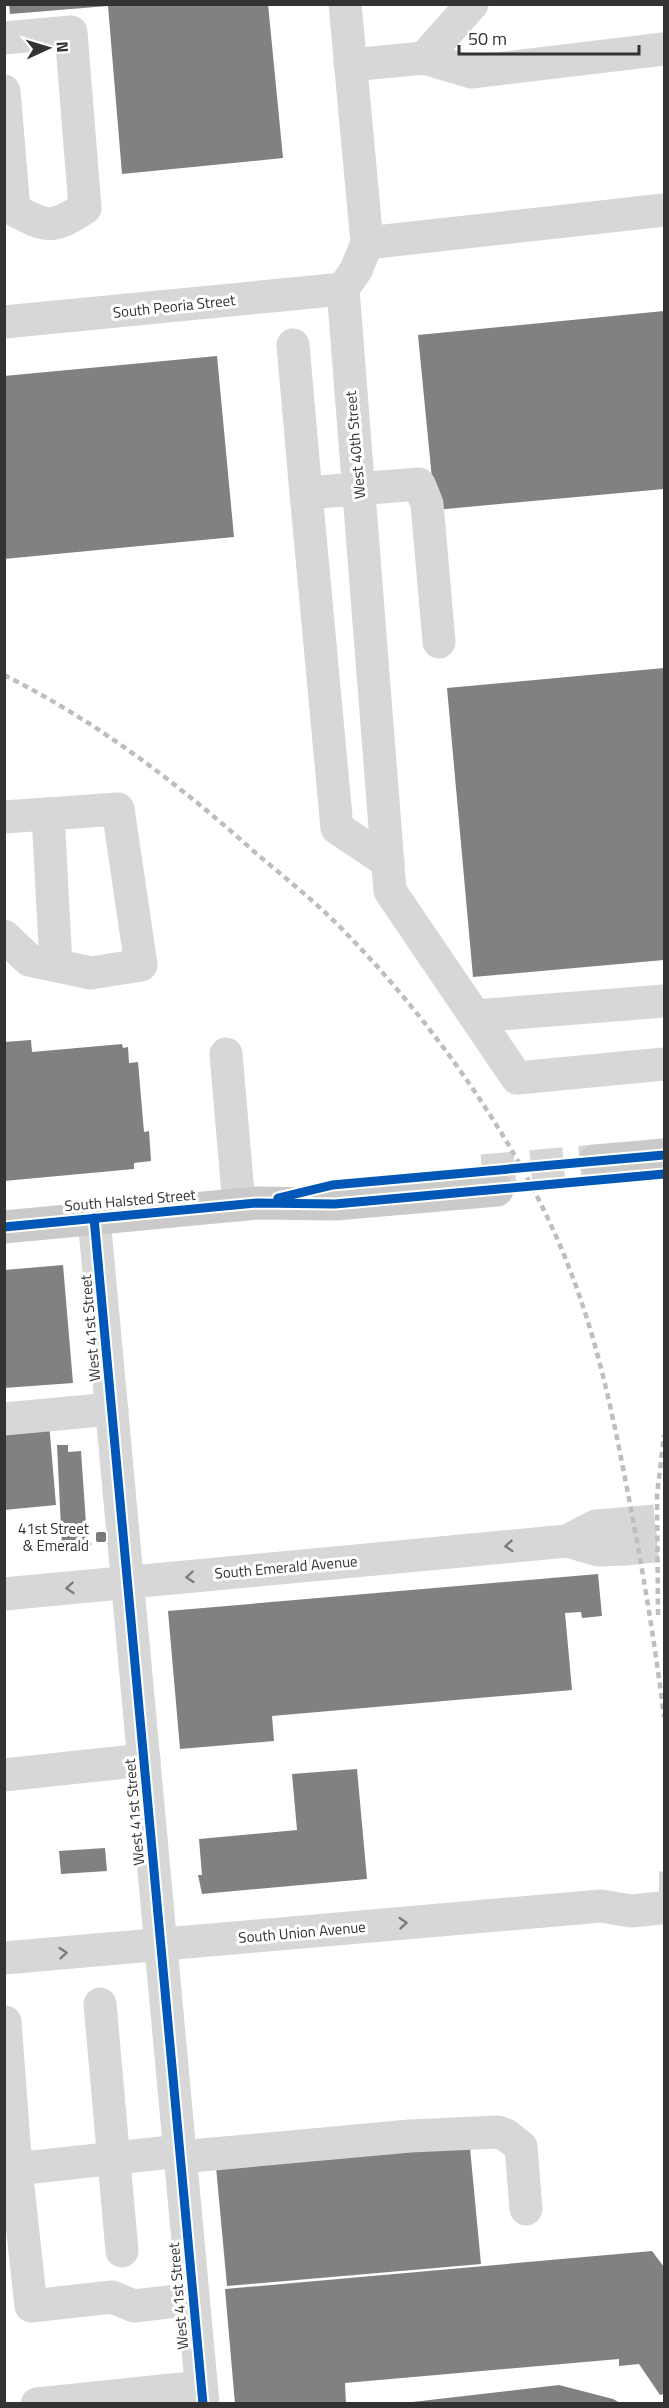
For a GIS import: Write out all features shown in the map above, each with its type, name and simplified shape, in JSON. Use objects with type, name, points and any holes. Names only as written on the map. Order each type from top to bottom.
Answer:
[{"type":"main road","points":[[664,1155],[600,1170],[664,1174]]},
{"type":"main road","name":"South Halsted Street","points":[[4,1227],[248,1204],[332,1185],[489,1180]]},
{"type":"street","points":[[343,289],[356,270],[367,243],[345,4]]},
{"type":"street","points":[[424,58],[472,4]]},
{"type":"street","points":[[4,38],[71,32],[85,208],[62,222],[39,224],[14,210],[4,91]]},
{"type":"street","points":[[351,65],[424,58],[471,72],[664,50]]},
{"type":"street","points":[[367,243],[664,210]]},
{"type":"street","name":"South Peoria Street","points":[[4,322],[343,289]]},
{"type":"street","name":"West 40th Street","points":[[343,289],[389,876]]},
{"type":"street","points":[[293,345],[337,828],[389,876],[475,1016],[517,1078],[664,1064]]},
{"type":"street","points":[[306,493],[419,484],[427,504],[439,642]]},
{"type":"street","points":[[4,817],[118,809],[141,965],[91,973],[29,960],[4,936]]},
{"type":"street","points":[[48,814],[56,965]]},
{"type":"street","points":[[475,1016],[664,1001]]},
{"type":"street","points":[[226,1054],[248,1204]]},
{"type":"street","name":"West 41st Street","points":[[94,1218],[202,2395]]},
{"type":"street","points":[[4,1419],[112,1409]]},
{"type":"street","name":"South Emerald Avenue","points":[[4,1594],[567,1541],[598,1550],[623,1536]]},
{"type":"street","points":[[4,1775],[144,1760]]},
{"type":"street","name":"South Union Avenue","points":[[4,1958],[600,1905],[630,1891],[660,1898]]},
{"type":"street","points":[[100,2004],[122,2251]]},
{"type":"street","points":[[5,2022],[16,2169],[31,2306],[112,2297],[134,2306],[193,2299]]},
{"type":"street","points":[[16,2169],[114,2158],[410,2136],[498,2132],[507,2135],[520,2147],[526,2209]]},
{"type":"street","points":[[36,2403],[202,2395]]},
{"type":"building","points":[[9,4],[268,4],[283,158],[122,174],[108,6],[10,14]]},
{"type":"building","points":[[664,311],[664,489],[435,510],[418,335]]},
{"type":"building","points":[[217,356],[234,537],[4,559],[4,376]]},
{"type":"building","points":[[664,668],[664,960],[473,977],[447,688]]},
{"type":"building","points":[[31,1040],[32,1052],[122,1044],[123,1048],[128,1047],[129,1063],[138,1062],[144,1132],[149,1131],[151,1161],[134,1163],[134,1169],[4,1181],[4,1042]]},
{"type":"building","points":[[63,1265],[73,1383],[4,1388],[4,1270]]},
{"type":"building","points":[[49,1423],[56,1505],[4,1510],[4,1427]]},
{"type":"building","points":[[57,1445],[68,1445],[68,1452],[81,1451],[87,1538],[92,1544],[86,1551],[79,1547],[62,1548]]},
{"type":"building","points":[[598,1574],[602,1616],[582,1618],[581,1612],[565,1613],[572,1690],[272,1716],[274,1741],[180,1749],[168,1611]]},
{"type":"building","points":[[357,1769],[367,1879],[202,1894],[198,1875],[202,1875],[199,1839],[297,1830],[292,1774]]},
{"type":"building","points":[[105,1848],[107,1871],[61,1874],[59,1851]]},
{"type":"building","points":[[430,2147],[470,2148],[481,2264],[227,2286],[216,2167]]},
{"type":"building","points":[[652,2251],[664,2267],[664,2394],[660,2395],[639,2364],[619,2366],[619,2359],[345,2383],[346,2404],[235,2404],[225,2289]]},
{"type":"building","points":[[559,2385],[613,2399],[622,2404],[395,2404]]},
{"type":"tunnel","points":[[482,1171],[595,1161]]},
{"type":"tunnel","points":[[622,1524],[664,1520]]},
{"type":"tunnel","points":[[625,1549],[664,1545]]},
{"type":"tunnel","points":[[659,1888],[664,1888]]},
{"type":"railway","points":[[4,675],[72,713],[137,756],[199,804],[305,894],[332,919],[404,998],[471,1086],[502,1133],[553,1230],[582,1302],[603,1374],[636,1534],[664,1717]]},
{"type":"railway","points":[[658,1615],[657,1495],[664,1435]]},
{"type":"cycle path","points":[[278,1198],[332,1185],[664,1155]]},
{"type":"cycle path","points":[[4,1227],[257,1203],[335,1204],[664,1174]]},
{"type":"cycle path","points":[[94,1218],[203,2404]]},
{"type":"place","name":"41st Street & Emerald","points":[[101,1537]]}]
